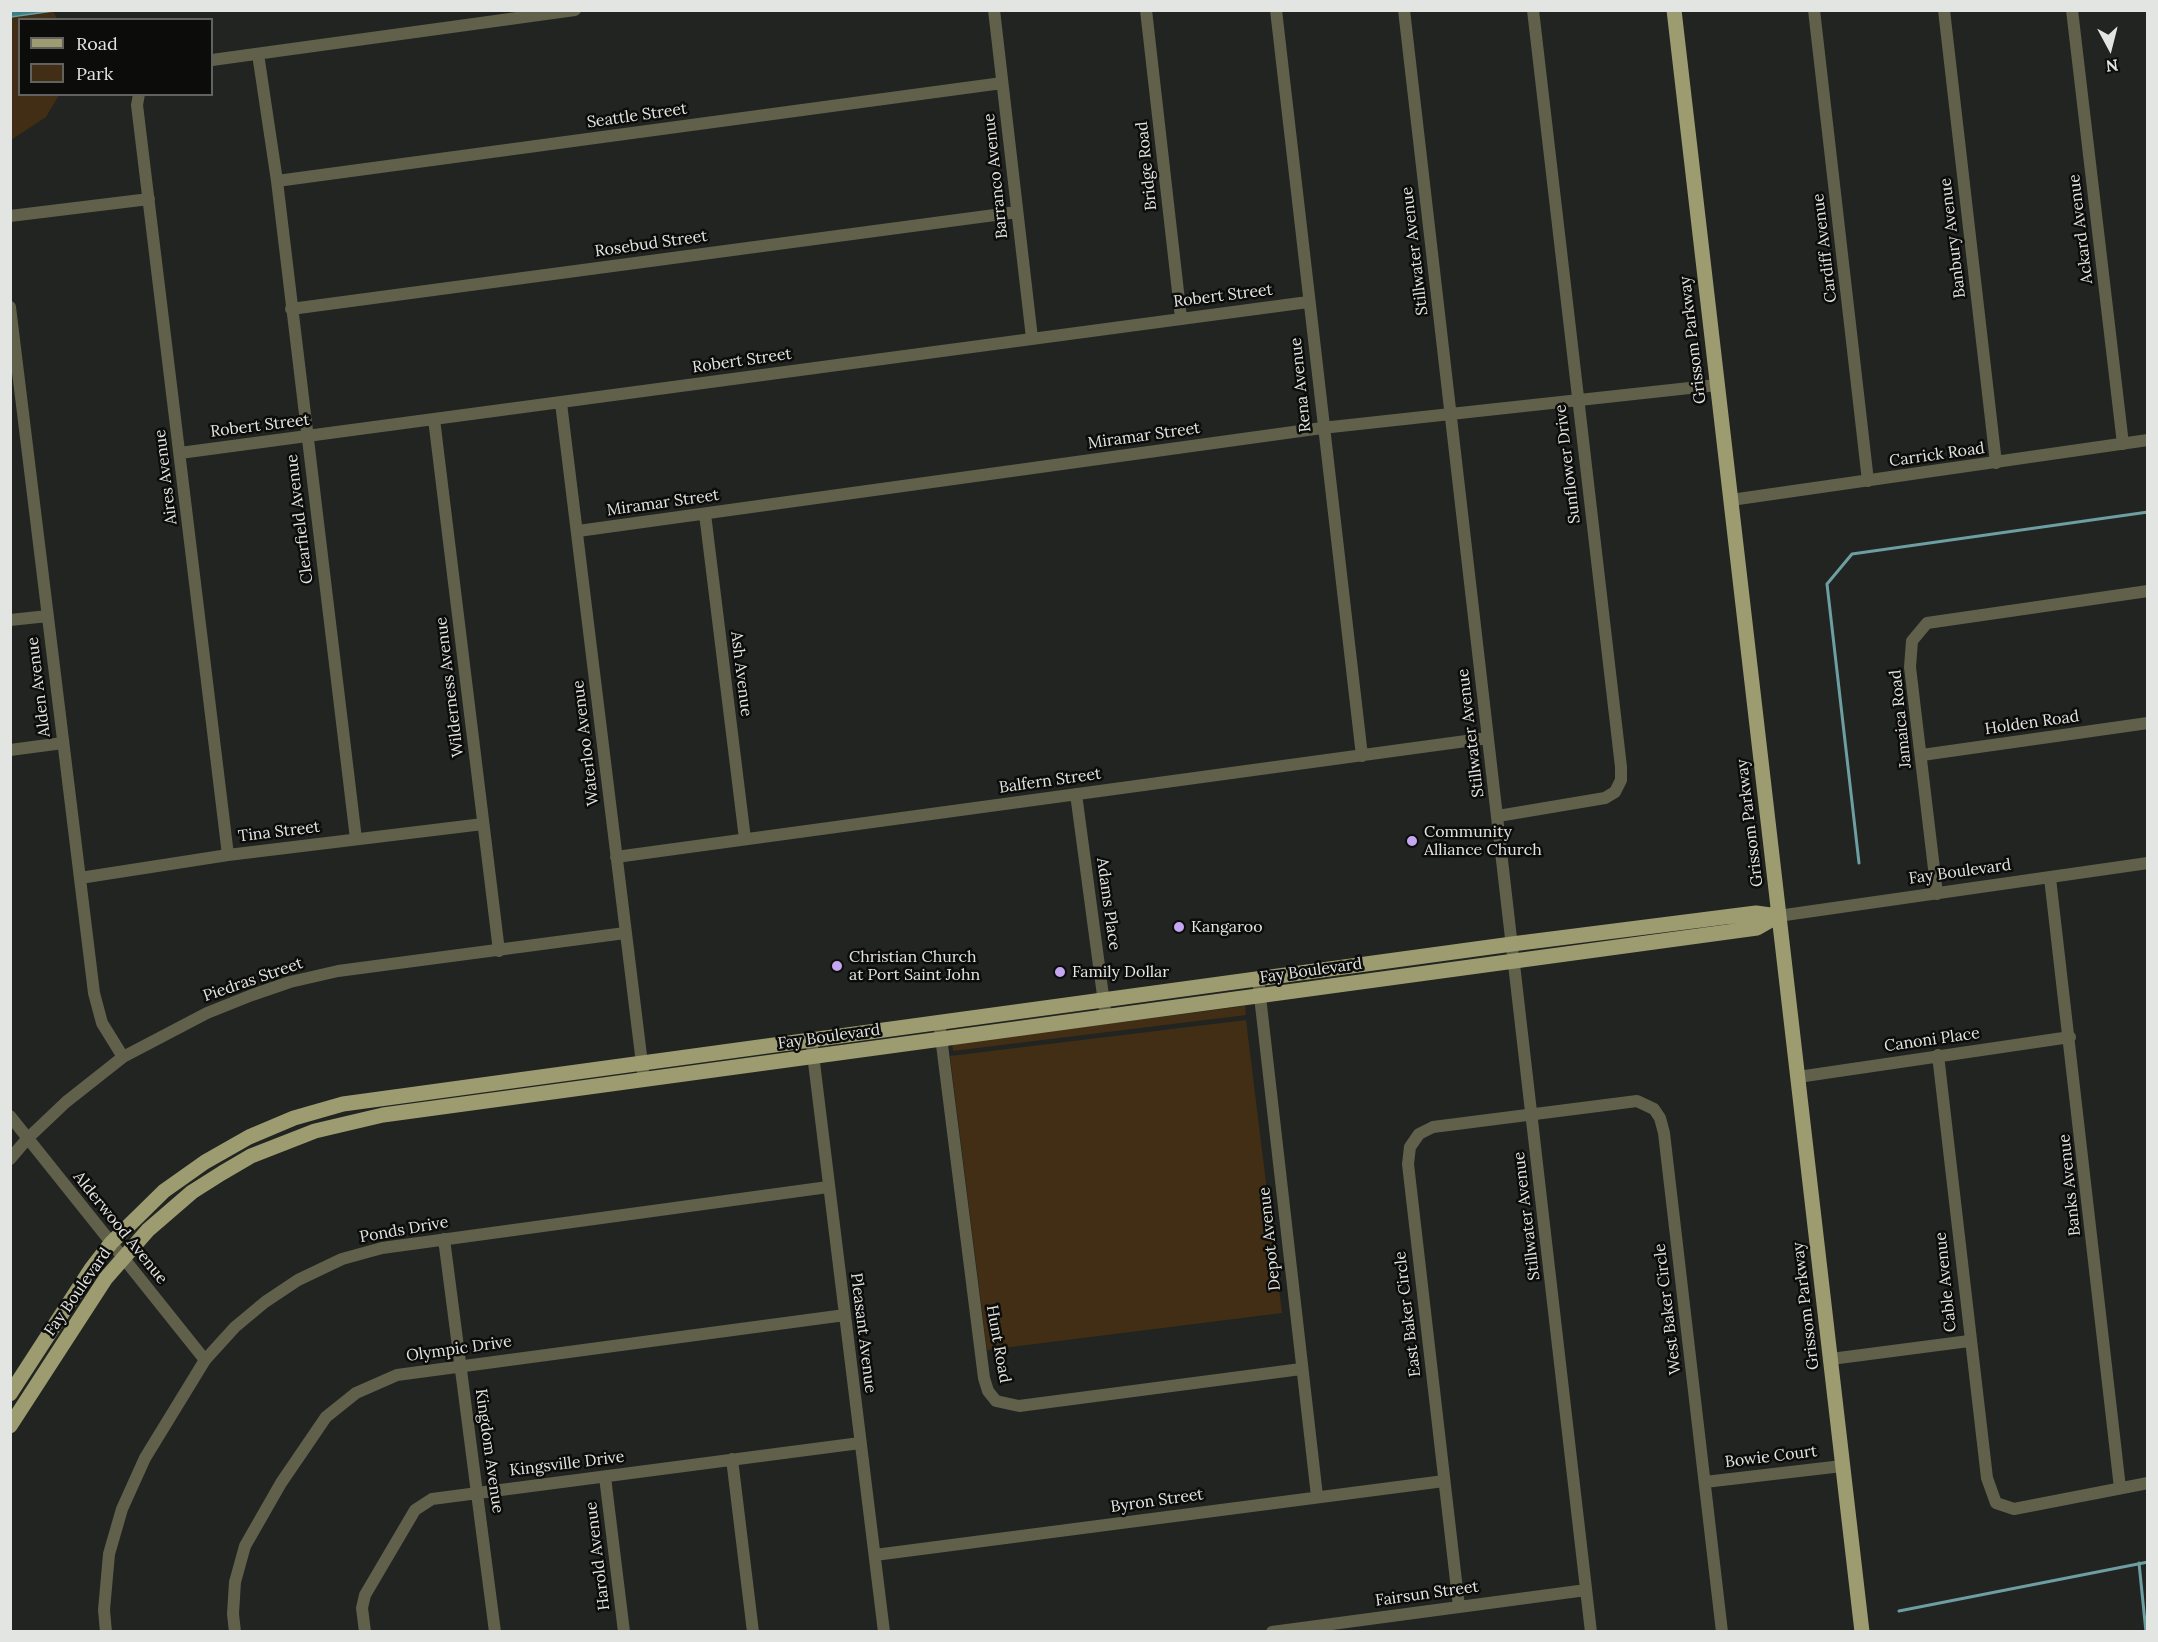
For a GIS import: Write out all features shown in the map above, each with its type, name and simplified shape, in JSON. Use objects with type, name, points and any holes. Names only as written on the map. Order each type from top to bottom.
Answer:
[{"type":"main road","name":"Grissom Parkway","points":[[1674,10],[1862,1632]]},
{"type":"main road","name":"Fay Boulevard","points":[[10,1394],[66,1304],[111,1243],[164,1191],[205,1162],[249,1137],[294,1118],[343,1104],[642,1061],[1512,944],[1756,913],[1778,916]]},
{"type":"main road","name":"Fay Boulevard","points":[[10,1426],[90,1301],[124,1256],[148,1230],[192,1192],[251,1156],[283,1142],[338,1125],[425,1110],[1756,928],[1778,916]]},
{"type":"street","points":[[213,60],[575,10]]},
{"type":"street","name":"Barranco Avenue","points":[[994,10],[1032,338]]},
{"type":"street","name":"Bridge Road","points":[[1146,10],[1181,318]]},
{"type":"street","name":"Rena Avenue","points":[[1276,10],[1322,428],[1362,756]]},
{"type":"street","name":"Stillwater Avenue","points":[[1404,10],[1591,1632]]},
{"type":"street","name":"Sunflower Drive","points":[[1498,816],[1595,802],[1615,792],[1621,780],[1533,10]]},
{"type":"street","name":"Cardiff Avenue","points":[[1814,10],[1868,482]]},
{"type":"street","name":"Banbury Avenue","points":[[1944,10],[1996,462]]},
{"type":"street","name":"Ackard Avenue","points":[[2072,10],[2122,444]]},
{"type":"street","name":"Clearfield Avenue","points":[[258,54],[277,181],[356,839]]},
{"type":"street","name":"Seattle Street","points":[[277,181],[1002,83]]},
{"type":"street","name":"Aires Avenue","points":[[139,96],[137,105],[228,855]]},
{"type":"street","points":[[10,216],[149,199]]},
{"type":"street","name":"Rosebud Street","points":[[291,309],[1017,212]]},
{"type":"street","name":"Robert Street","points":[[180,453],[1308,302]]},
{"type":"street","name":"Alden Avenue","points":[[10,307],[94,993],[102,1023],[123,1057]]},
{"type":"street","name":"Miramar Street","points":[[578,531],[1322,428],[1717,385]]},
{"type":"street","name":"Waterloo Avenue","points":[[561,403],[644,1080]]},
{"type":"street","name":"Wilderness Avenue","points":[[434,419],[499,951]]},
{"type":"street","name":"Carrick Road","points":[[1731,500],[2148,440]]},
{"type":"street","name":"Ash Avenue","points":[[705,514],[745,839]]},
{"type":"street","name":"Jamaica Road","points":[[1937,894],[1910,667],[1912,641],[1928,623],[2148,591]]},
{"type":"street","points":[[10,620],[48,616]]},
{"type":"street","name":"Holden Road","points":[[1922,755],[2148,723]]},
{"type":"street","name":"Balfern Street","points":[[616,857],[1488,738]]},
{"type":"street","points":[[10,750],[63,743]]},
{"type":"street","name":"Adams Place","points":[[1076,794],[1106,1018]]},
{"type":"street","name":"Tina Street","points":[[80,878],[228,855],[483,824]]},
{"type":"street","name":"Fay Boulevard","points":[[1778,916],[2148,863]]},
{"type":"street","name":"Banks Avenue","points":[[2050,878],[2120,1488]]},
{"type":"street","name":"Piedras Street","points":[[10,1160],[27,1139],[66,1102],[123,1057],[207,1012],[290,982],[338,971],[625,933]]},
{"type":"street","name":"Depot Avenue","points":[[1258,978],[1317,1496]]},
{"type":"street","name":"Hunt Road","points":[[939,1021],[984,1378],[988,1391],[996,1401],[1019,1406],[1301,1369]]},
{"type":"street","name":"Canoni Place","points":[[1798,1077],[2070,1037]]},
{"type":"street","name":"Pleasant Avenue","points":[[811,1038],[884,1632]]},
{"type":"street","name":"Cable Avenue","points":[[1938,1055],[1987,1478],[1996,1503],[2014,1509],[2120,1488]]},
{"type":"street","points":[[422,1092],[425,1110]]},
{"type":"street","name":"West Baker Circle","points":[[1532,1114],[1637,1101],[1654,1109],[1660,1118],[1722,1632]]},
{"type":"street","name":"East Baker Circle","points":[[1459,1607],[1408,1164],[1410,1147],[1419,1134],[1433,1127],[1532,1114]]},
{"type":"street","name":"Alderwood Avenue","points":[[10,1116],[205,1360]]},
{"type":"street","name":"Ponds Drive","points":[[106,1632],[104,1610],[109,1554],[122,1509],[145,1458],[205,1360],[235,1327],[265,1302],[298,1280],[342,1259],[382,1248],[828,1187]]},
{"type":"street","name":"Kingdom Avenue","points":[[444,1239],[495,1632]]},
{"type":"street","name":"Olympic Drive","points":[[235,1632],[233,1614],[235,1582],[245,1546],[281,1483],[326,1417],[356,1393],[397,1375],[845,1315]]},
{"type":"street","points":[[1831,1359],[1970,1341]]},
{"type":"street","name":"Kingsville Drive","points":[[365,1632],[362,1608],[365,1595],[415,1510],[432,1499],[860,1443]]},
{"type":"street","points":[[732,1459],[753,1632]]},
{"type":"street","name":"Bowie Court","points":[[1705,1482],[1842,1466]]},
{"type":"street","name":"Harold Avenue","points":[[605,1477],[624,1632]]},
{"type":"street","name":"Byron Street","points":[[875,1555],[1444,1481]]},
{"type":"street","points":[[2120,1488],[2148,1483]]},
{"type":"street","name":"Fairsun Street","points":[[1272,1632],[1586,1590]]},
{"type":"green space","points":[[53,11],[56,18],[18,18],[18,96],[58,96],[46,117],[11,140],[10,17]]},
{"type":"green space","points":[[1245,1006],[1246,1015],[953,1051],[952,1044]]},
{"type":"green space","points":[[1246,1020],[1282,1313],[987,1350],[950,1056]]},
{"type":"water","points":[[11,11],[53,11],[11,17]]},
{"type":"waterway","points":[[1859,863],[1827,584],[1852,554],[2148,512]]},
{"type":"waterway","points":[[1899,1611],[2148,1562]]},
{"type":"waterway","points":[[2139,1563],[2146,1632]]},
{"type":"place","name":"Community Alliance Church","points":[[1412,841]]},
{"type":"place","name":"Kangaroo","points":[[1179,927]]},
{"type":"place","name":"Christian Church at Port Saint John","points":[[837,966]]},
{"type":"place","name":"Family Dollar","points":[[1060,972]]}]
